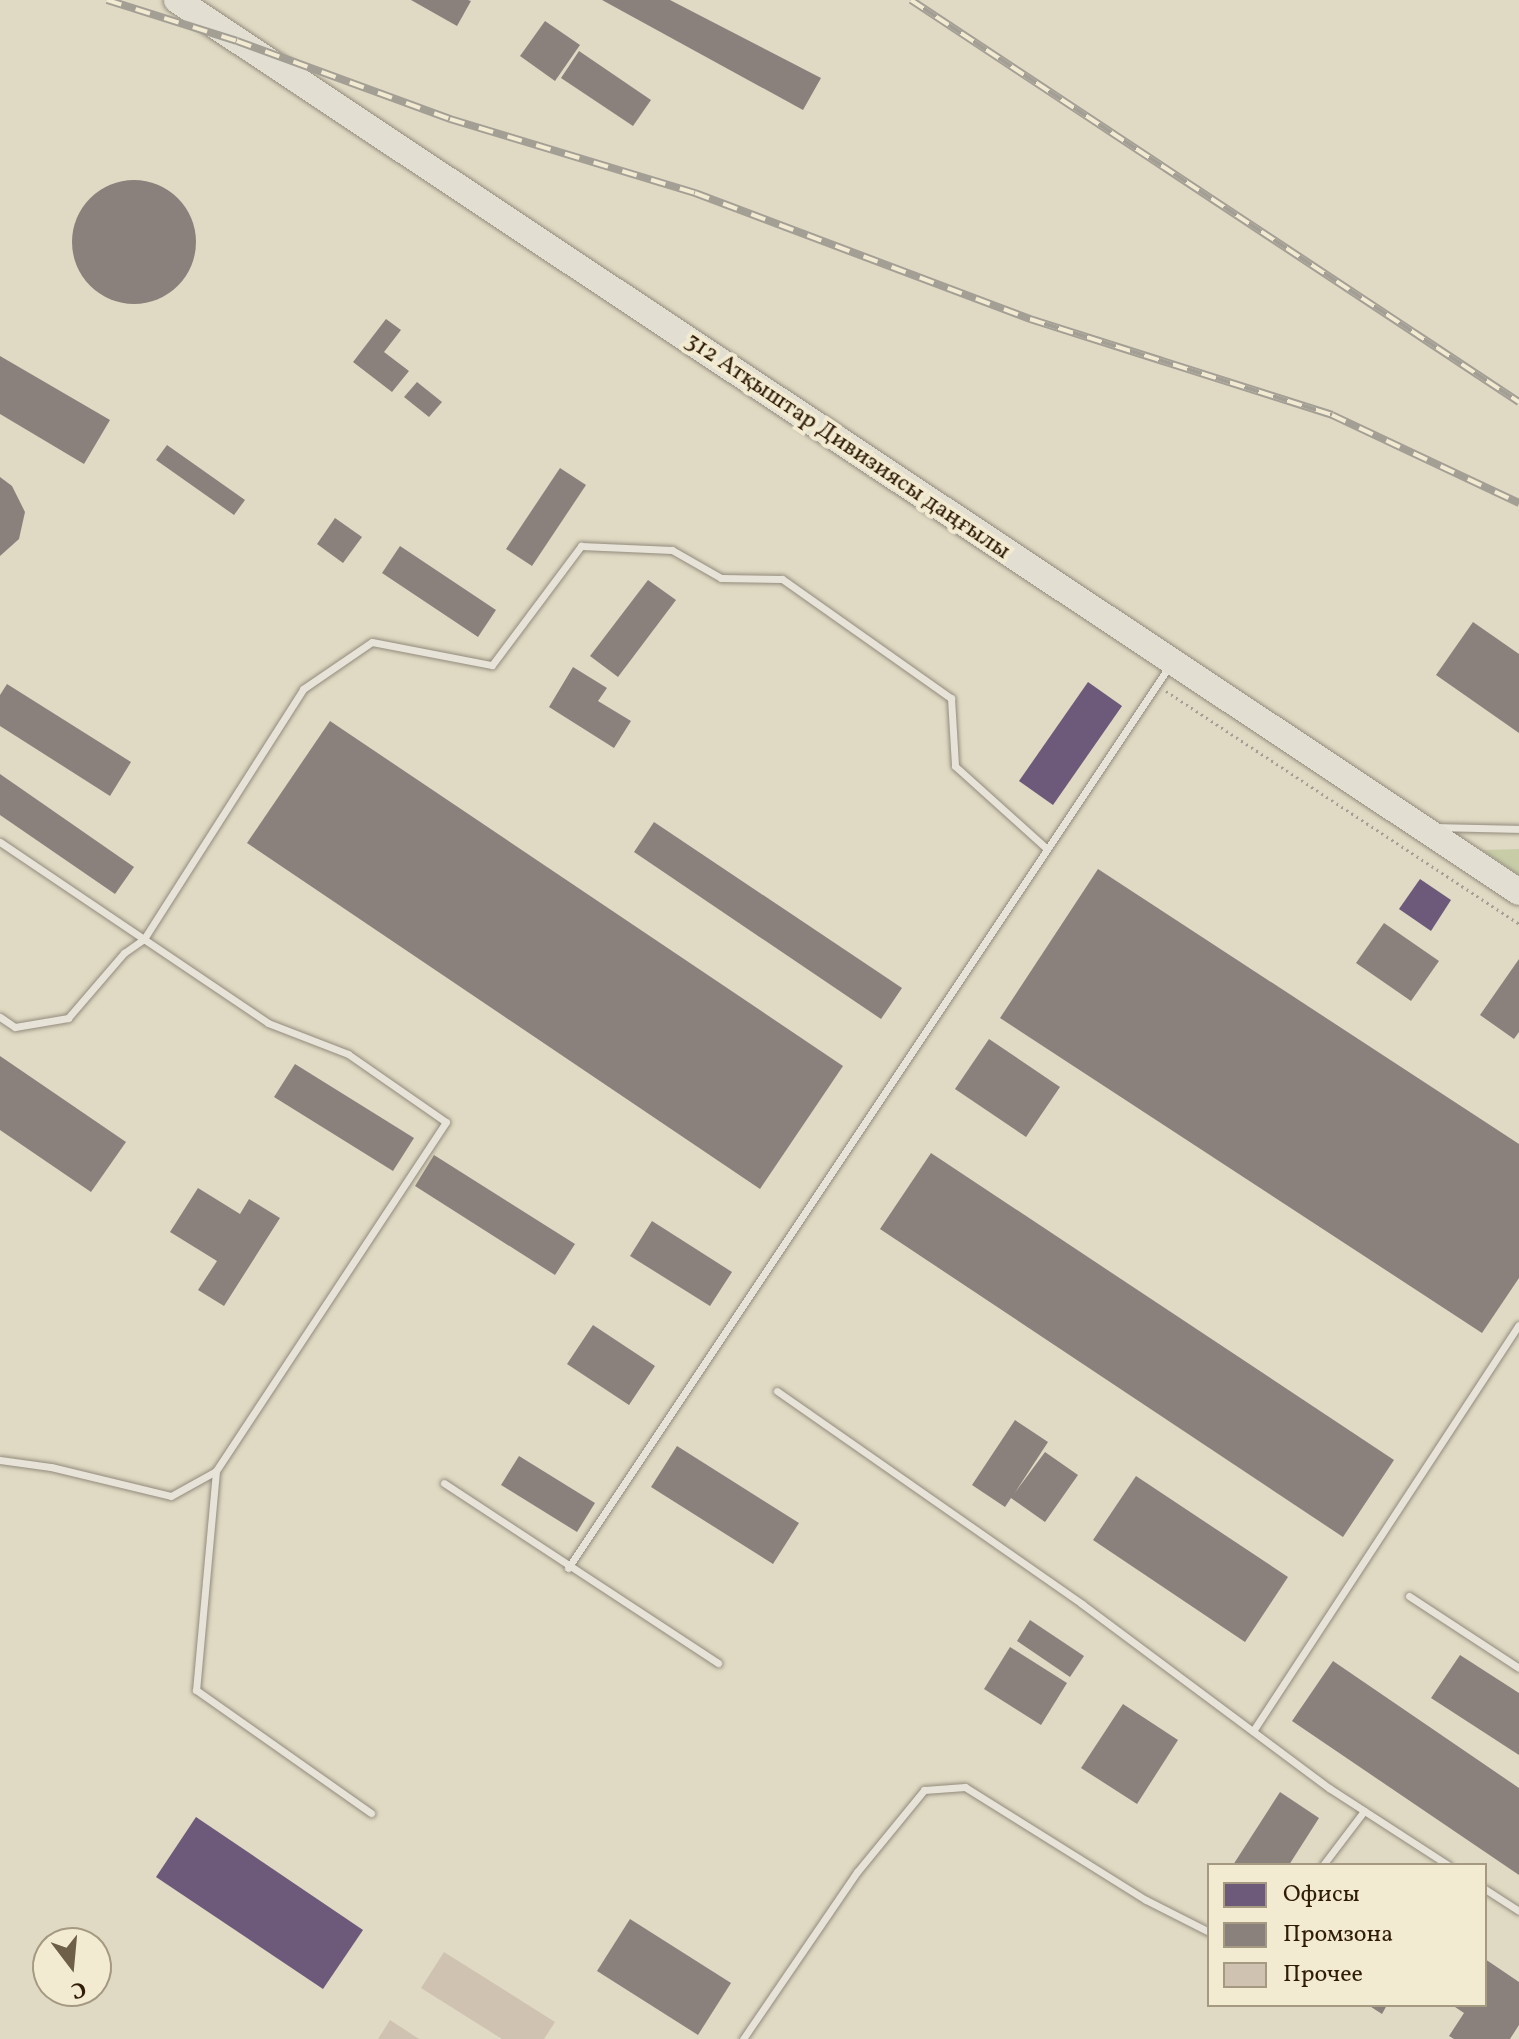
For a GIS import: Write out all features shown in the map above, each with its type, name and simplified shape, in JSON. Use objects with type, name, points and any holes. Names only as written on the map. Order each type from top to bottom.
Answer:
[{"type":"highway","name":"312 Атқыштар Дивизиясы даңғылы","points":[[177,0],[1164,674],[1423,827],[1519,892]]},
{"type":"lane","points":[[0,1017],[15,1027],[68,1018],[124,953],[144,939],[303,689],[372,642],[492,665],[581,546],[672,550],[721,578],[782,579],[951,698],[955,766],[1046,848]]},
{"type":"lane","points":[[568,1568],[1164,674]]},
{"type":"lane","points":[[1423,827],[1519,829]]},
{"type":"lane","points":[[0,842],[268,1023],[348,1054],[446,1122],[216,1471],[171,1496],[51,1467],[0,1460]]},
{"type":"lane","points":[[1253,1731],[1519,1325]]},
{"type":"lane","points":[[777,1391],[1082,1604],[1364,1811],[1445,1863]]},
{"type":"lane","points":[[216,1471],[196,1690],[371,1813]]},
{"type":"lane","points":[[444,1483],[568,1568],[718,1663]]},
{"type":"lane","points":[[1409,1596],[1519,1668]]},
{"type":"lane","points":[[743,2039],[857,1872],[924,1790],[965,1787],[1146,1900],[1207,1931]]},
{"type":"lane","points":[[1325,1863],[1364,1811]]},
{"type":"lane","points":[[1487,1890],[1519,1911]]},
{"type":"path","points":[[1164,674],[1519,924]]},
{"type":"green space","points":[[1519,849],[1519,875],[1482,850]]},
{"type":"building: Офисы","points":[[1088,682],[1122,706],[1053,805],[1019,781]]},
{"type":"building: Офисы","points":[[1420,879],[1451,900],[1431,931],[1399,909]]},
{"type":"building: Офисы","points":[[196,1817],[363,1930],[323,1989],[156,1877]]},
{"type":"building: Промзона","points":[[411,0],[468,0],[471,1],[457,26]]},
{"type":"building: Промзона","points":[[602,0],[670,0],[821,78],[803,110]]},
{"type":"building: Промзона","points":[[545,21],[580,45],[555,81],[520,56]]},
{"type":"building: Промзона","points":[[579,51],[651,100],[633,126],[561,78]]},
{"type":"building: Промзона","points":[[134,180],[158,185],[178,198],[191,218],[196,242],[191,266],[178,286],[158,299],[134,304],[110,299],[90,286],[77,266],[72,242],[77,218],[90,198],[110,185]]},
{"type":"building: Промзона","points":[[386,319],[401,330],[384,352],[409,371],[392,392],[353,362]]},
{"type":"building: Промзона","points":[[0,356],[110,420],[84,464],[0,414]]},
{"type":"building: Промзона","points":[[417,382],[442,402],[429,417],[404,397]]},
{"type":"building: Промзона","points":[[167,445],[245,500],[234,515],[156,460]]},
{"type":"building: Промзона","points":[[560,468],[586,485],[532,566],[506,549]]},
{"type":"building: Промзона","points":[[0,477],[12,486],[25,512],[19,539],[0,556]]},
{"type":"building: Промзона","points":[[335,518],[362,537],[343,563],[317,544]]},
{"type":"building: Промзона","points":[[400,546],[496,610],[478,637],[382,573]]},
{"type":"building: Промзона","points":[[648,580],[676,600],[618,677],[590,656]]},
{"type":"building: Промзона","points":[[1473,622],[1519,654],[1519,733],[1436,675]]},
{"type":"building: Промзона","points":[[573,667],[607,688],[598,701],[631,721],[614,748],[549,707]]},
{"type":"building: Промзона","points":[[7,684],[131,762],[110,796],[0,726],[0,695]]},
{"type":"building: Промзона","points":[[330,721],[843,1066],[760,1189],[247,843]]},
{"type":"building: Промзона","points":[[0,774],[134,867],[115,894],[0,815]]},
{"type":"building: Промзона","points":[[654,822],[902,988],[881,1019],[634,852]]},
{"type":"building: Промзона","points":[[1098,869],[1519,1144],[1519,1278],[1482,1333],[1000,1018]]},
{"type":"building: Промзона","points":[[1384,923],[1439,961],[1411,1001],[1356,963]]},
{"type":"building: Промзона","points":[[1519,959],[1519,1032],[1514,1039],[1480,1015]]},
{"type":"building: Промзона","points":[[989,1039],[1060,1087],[1026,1137],[955,1089]]},
{"type":"building: Промзона","points":[[0,1056],[126,1142],[91,1192],[0,1130]]},
{"type":"building: Промзона","points":[[295,1064],[414,1138],[393,1171],[274,1097]]},
{"type":"building: Промзона","points":[[931,1153],[1394,1460],[1343,1537],[880,1229]]},
{"type":"building: Промзона","points":[[434,1155],[575,1244],[555,1275],[415,1186]]},
{"type":"building: Промзона","points":[[198,1188],[240,1214],[249,1199],[280,1218],[224,1306],[198,1290],[217,1261],[170,1232]]},
{"type":"building: Промзона","points":[[652,1221],[732,1272],[710,1306],[630,1256]]},
{"type":"building: Промзона","points":[[593,1325],[655,1366],[629,1405],[567,1364]]},
{"type":"building: Промзона","points":[[1015,1420],[1048,1442],[1014,1494],[1045,1452],[1078,1475],[1045,1522],[1011,1498],[1005,1507],[972,1485]]},
{"type":"building: Промзона","points":[[677,1446],[799,1523],[773,1564],[651,1487]]},
{"type":"building: Промзона","points":[[519,1456],[595,1503],[577,1532],[501,1485]]},
{"type":"building: Промзона","points":[[1136,1476],[1288,1577],[1245,1642],[1093,1540]]},
{"type":"building: Промзона","points":[[1030,1620],[1084,1656],[1070,1677],[1017,1641]]},
{"type":"building: Промзона","points":[[1010,1647],[1067,1683],[1041,1725],[984,1689]]},
{"type":"building: Промзона","points":[[1460,1655],[1519,1693],[1519,1755],[1431,1698]]},
{"type":"building: Промзона","points":[[1333,1661],[1519,1788],[1519,1875],[1292,1721]]},
{"type":"building: Промзона","points":[[1123,1704],[1178,1740],[1137,1804],[1081,1768]]},
{"type":"building: Промзона","points":[[1280,1792],[1319,1818],[1290,1863],[1234,1863]]},
{"type":"building: Промзона","points":[[630,1919],[731,1983],[698,2035],[597,1971]]},
{"type":"building: Промзона","points":[[1487,1960],[1519,1982],[1519,2025],[1510,2039],[1454,2039],[1449,2036],[1464,2013],[1455,2007],[1487,2007]]},
{"type":"building: Промзона","points":[[1371,2007],[1386,2007],[1382,2014]]},
{"type":"building: Прочее","points":[[444,1952],[555,2022],[544,2039],[502,2039],[421,1988]]},
{"type":"building: Прочее","points":[[390,2020],[419,2039],[378,2039]]},
{"type":"railway","points":[[107,0],[237,41],[450,119],[695,193],[1030,319],[1332,415],[1519,503]]},
{"type":"railway","points":[[911,0],[1519,402]]}]
